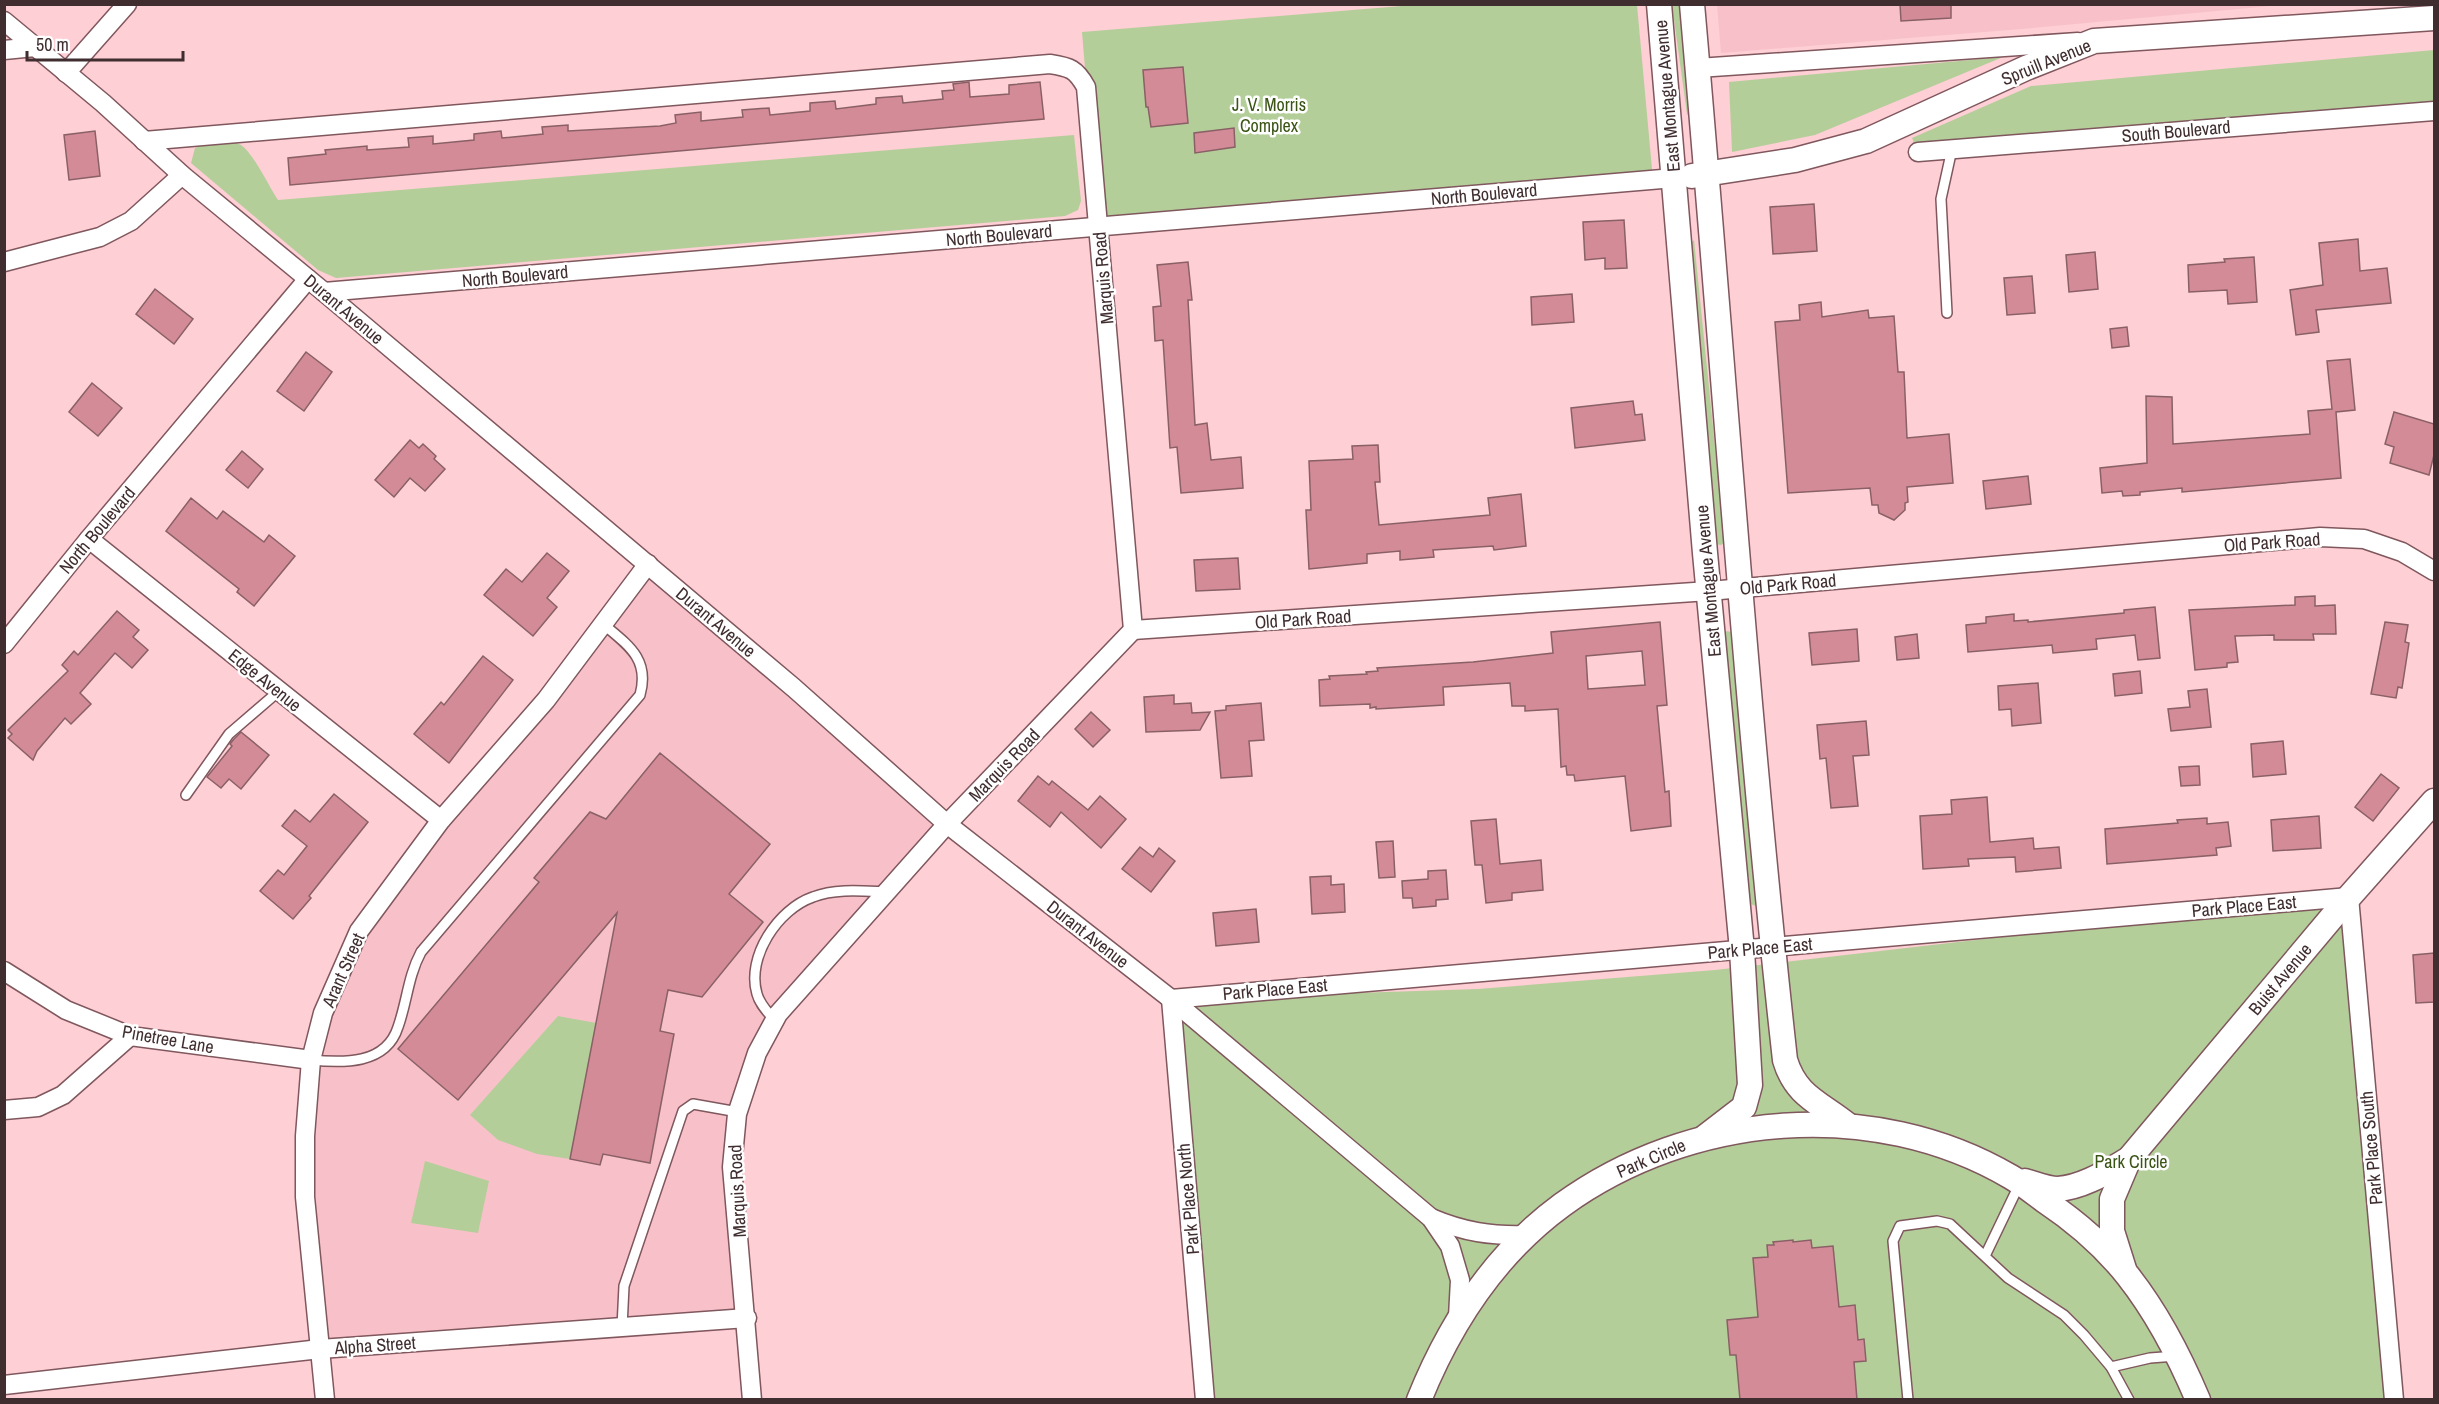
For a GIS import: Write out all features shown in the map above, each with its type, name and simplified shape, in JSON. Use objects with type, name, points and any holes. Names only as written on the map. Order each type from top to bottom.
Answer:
[{"type":"street","points":[[66,73],[127,4]]},
{"type":"street","name":"East Montague Avenue","points":[[1659,4],[1742,950],[1750,1085],[1744,1107],[1705,1137]]},
{"type":"street","name":"East Montague Avenue","points":[[1692,4],[1717,327],[1772,947],[1785,1060],[1790,1077],[1798,1089],[1849,1126]]},
{"type":"street","name":"Spruill Avenue","points":[[1674,178],[1795,160],[1866,141],[2094,41],[2434,18]]},
{"type":"street","name":"Durant Avenue","points":[[4,21],[182,175],[802,695],[947,824],[1171,999],[1431,1218],[1450,1246],[1460,1280],[1458,1317]]},
{"type":"street","points":[[1698,68],[2094,41]]},
{"type":"street","points":[[4,50],[35,47]]},
{"type":"street","name":"Marquis Road","points":[[144,141],[1050,64],[1066,66],[1079,73],[1086,87],[1132,630],[947,824],[775,1021],[757,1053],[738,1112],[732,1167],[747,1318],[752,1400]]},
{"type":"street","name":"South Boulevard","points":[[1918,152],[2434,111]]},
{"type":"street","points":[[4,262],[100,237],[131,221],[182,175]]},
{"type":"street","name":"North Boulevard","points":[[324,292],[1674,178]]},
{"type":"street","name":"North Boulevard","points":[[4,644],[89,539],[308,279]]},
{"type":"street","name":"Old Park Road","points":[[1132,630],[1709,591],[2320,537],[2364,538],[2402,552],[2434,571]]},
{"type":"street","name":"Edge Avenue","points":[[89,539],[441,820]]},
{"type":"street","name":"Arant Street","points":[[325,1400],[304,1197],[305,1136],[311,1060],[323,1013],[359,931],[441,820],[546,700],[648,564]]},
{"type":"street","name":"Buist Avenue","points":[[2126,1273],[2112,1231],[2111,1218],[2112,1199],[2129,1159],[2349,897],[2434,801]]},
{"type":"street","name":"Park Place East","points":[[1171,999],[2349,897]]},
{"type":"street","name":"Park Place South","points":[[2349,897],[2394,1400]]},
{"type":"street","name":"Pinetree Lane","points":[[4,971],[66,1010],[130,1036],[311,1060]]},
{"type":"street","name":"Park Place North","points":[[1171,999],[1205,1400]]},
{"type":"street","points":[[4,1110],[38,1107],[63,1095],[130,1036]]},
{"type":"street","name":"Park Circle","points":[[1419,1400],[1435,1361],[1458,1317],[1484,1282],[1526,1235],[1562,1205],[1600,1180],[1642,1159],[1705,1137],[1777,1125],[1849,1126],[1905,1135],[1959,1152],[2015,1180],[2072,1220],[2126,1273],[2155,1312],[2179,1355],[2198,1400]]},
{"type":"street","name":"Buist Avenue","points":[[2015,1180],[2059,1189],[2098,1176],[2129,1159]]},
{"type":"street","name":"Durant Avenue","points":[[1431,1218],[1459,1230],[1501,1236],[1526,1235]]},
{"type":"street","name":"Alpha Street","points":[[4,1385],[320,1349],[747,1318]]},
{"type":"lane","points":[[1947,313],[1941,199],[1952,149]]},
{"type":"lane","points":[[311,1060],[350,1063],[369,1058],[387,1045],[398,1027],[410,978],[421,952],[640,695],[643,673],[639,658],[632,648],[603,624]]},
{"type":"lane","points":[[186,795],[229,734],[279,691]]},
{"type":"lane","points":[[775,1021],[761,1004],[754,980],[761,950],[786,914],[801,902],[814,896],[842,892],[887,892]]},
{"type":"lane","points":[[622,1327],[624,1286],[683,1111],[693,1104],[738,1112]]},
{"type":"lane","points":[[1985,1256],[2015,1180]]},
{"type":"lane","points":[[1908,1400],[1893,1241],[1900,1226],[1937,1221],[1950,1224],[2008,1278],[2064,1315],[2111,1367],[2129,1400]]},
{"type":"lane","points":[[2111,1367],[2150,1358],[2179,1355]]},
{"type":"shaded area","points":[[1717,5],[2282,5],[1721,53]]},
{"type":"shaded area","points":[[648,564],[947,824],[778,1014],[737,1114],[747,1318],[320,1349],[305,1197],[311,1060],[359,931]]},
{"type":"green space","name":"J. V. Morris Complex","points":[[1414,5],[1637,5],[1653,180],[1098,226],[1082,32]]},
{"type":"green space","points":[[1672,5],[1685,5],[1691,120],[1687,114]]},
{"type":"green space","points":[[2434,50],[2434,102],[1918,152],[1912,138],[2031,86]]},
{"type":"green space","points":[[2003,57],[1815,135],[1732,152],[1729,82]]},
{"type":"green space","points":[[1074,135],[1081,201],[1078,210],[1065,216],[336,278],[318,270],[191,163],[195,148],[200,146],[224,142],[241,145],[256,163],[278,200]]},
{"type":"green space","points":[[1694,240],[1724,535],[1724,543],[1721,545],[1714,544],[1690,261]]},
{"type":"green space","points":[[1727,631],[1735,633],[1762,903],[1756,906],[1748,903],[1723,634]]},
{"type":"green space","name":"Park Circle","points":[[2349,897],[2393,1399],[1205,1399],[1171,999],[1478,989],[1715,970]]},
{"type":"green space","points":[[558,1016],[596,1023],[570,1159],[537,1154],[498,1140],[470,1115]]},
{"type":"green space","points":[[425,1161],[489,1181],[478,1233],[411,1223]]},
{"type":"building","points":[[1900,4],[1951,4],[1951,18],[1901,21]]},
{"type":"building","points":[[1183,67],[1188,123],[1151,127],[1148,107],[1146,107],[1143,70]]},
{"type":"building","points":[[969,82],[970,97],[1009,94],[1009,85],[1040,82],[1044,119],[290,185],[288,158],[326,154],[325,150],[367,146],[367,150],[409,147],[408,138],[433,136],[433,144],[474,140],[474,134],[501,131],[502,138],[543,134],[542,127],[568,125],[568,131],[660,126],[676,123],[675,115],[701,112],[701,121],[743,117],[742,110],[769,108],[770,115],[810,111],[810,103],[835,101],[836,109],[876,104],[876,98],[902,96],[903,103],[943,99],[942,91],[954,90],[953,84]]},
{"type":"building","points":[[1234,128],[1235,147],[1195,153],[1194,133]]},
{"type":"building","points":[[95,131],[100,176],[69,180],[64,135]]},
{"type":"building","points":[[1814,204],[1817,251],[1773,254],[1770,207]]},
{"type":"building","points":[[1624,220],[1627,268],[1605,269],[1605,258],[1585,260],[1583,222]]},
{"type":"building","points":[[2358,239],[2360,271],[2387,268],[2391,303],[2316,310],[2319,332],[2296,335],[2290,290],[2323,285],[2319,243]]},
{"type":"building","points":[[2095,252],[2098,289],[2069,292],[2066,255]]},
{"type":"building","points":[[2254,257],[2257,302],[2228,304],[2227,290],[2189,292],[2188,265]]},
{"type":"building","points":[[1188,262],[1192,300],[1188,300],[1195,425],[1207,423],[1211,460],[1241,457],[1243,488],[1181,493],[1177,447],[1170,448],[1163,340],[1155,341],[1153,307],[1161,306],[1157,265]]},
{"type":"building","points":[[2032,276],[2035,313],[2007,315],[2004,278]]},
{"type":"building","points":[[155,289],[193,319],[174,344],[136,314]]},
{"type":"building","points":[[1572,294],[1574,322],[1532,325],[1531,297]]},
{"type":"building","points":[[1821,302],[1822,317],[1868,310],[1869,318],[1894,316],[1898,372],[1904,372],[1907,438],[1949,434],[1953,483],[1907,487],[1908,502],[1905,503],[1905,510],[1894,520],[1879,513],[1878,505],[1872,505],[1870,488],[1788,493],[1775,322],[1800,320],[1799,305]]},
{"type":"building","points":[[2127,327],[2129,346],[2112,348],[2110,329]]},
{"type":"building","points":[[306,352],[332,372],[304,411],[277,391]]},
{"type":"building","points":[[2350,359],[2355,410],[2336,412],[2341,478],[2182,492],[2182,488],[2140,492],[2140,495],[2123,496],[2122,491],[2102,493],[2100,468],[2147,463],[2146,396],[2172,397],[2173,444],[2310,434],[2308,411],[2332,409],[2327,361]]},
{"type":"building","points":[[92,383],[122,408],[98,436],[69,412]]},
{"type":"building","points":[[1633,401],[1635,415],[1642,414],[1645,440],[1575,448],[1571,408]]},
{"type":"building","points":[[2394,412],[2434,424],[2434,455],[2429,475],[2390,463],[2394,447],[2385,444]]},
{"type":"building","points":[[410,440],[419,448],[423,444],[436,456],[434,459],[445,469],[425,491],[410,478],[394,497],[375,480]]},
{"type":"building","points":[[1378,445],[1380,482],[1375,482],[1379,525],[1490,515],[1488,498],[1521,494],[1526,546],[1494,550],[1493,546],[1433,550],[1434,557],[1400,560],[1400,551],[1367,554],[1367,563],[1309,569],[1306,510],[1311,510],[1309,461],[1353,459],[1352,446]]},
{"type":"building","points":[[242,451],[263,469],[248,488],[226,470]]},
{"type":"building","points":[[2028,476],[2031,504],[1986,509],[1983,481]]},
{"type":"building","points":[[191,498],[217,519],[223,511],[264,542],[269,535],[295,556],[254,606],[237,592],[239,589],[166,531]]},
{"type":"building","points":[[547,553],[569,571],[547,598],[557,607],[533,636],[484,595],[506,569],[522,582]]},
{"type":"building","points":[[1238,558],[1240,589],[1196,591],[1194,560]]},
{"type":"building","points":[[2315,596],[2315,606],[2335,605],[2336,634],[2313,634],[2314,640],[2274,640],[2274,635],[2235,636],[2238,662],[2227,663],[2227,667],[2195,670],[2189,610],[2295,605],[2295,597]]},
{"type":"building","points":[[2155,607],[2160,658],[2138,660],[2135,635],[2096,639],[2097,649],[2053,653],[2052,645],[1968,652],[1966,625],[1986,623],[1986,617],[2014,614],[2014,621],[2028,620],[2028,622],[2124,613],[2124,610]]},
{"type":"building","points":[[117,611],[139,630],[133,637],[148,650],[132,668],[115,653],[80,693],[91,704],[71,724],[65,718],[37,751],[33,760],[8,738],[12,734],[8,730],[68,671],[62,665],[74,651],[78,655]]},
{"type":"building","points":[[1660,622],[1667,705],[1657,706],[1665,792],[1669,791],[1671,826],[1631,831],[1625,776],[1575,781],[1574,775],[1567,775],[1566,766],[1561,767],[1558,709],[1525,711],[1525,706],[1512,706],[1510,683],[1443,687],[1444,705],[1376,709],[1376,707],[1370,708],[1370,704],[1320,706],[1319,680],[1330,679],[1329,676],[1367,674],[1366,672],[1378,671],[1377,668],[1473,662],[1553,653],[1551,632]],"holes":[[[1642,651],[1645,685],[1588,689],[1586,656]]]},
{"type":"building","points":[[2385,622],[2408,625],[2405,642],[2409,643],[2402,688],[2398,687],[2396,698],[2371,694]]},
{"type":"building","points":[[1857,629],[1859,661],[1812,665],[1809,633]]},
{"type":"building","points":[[1917,634],[1919,658],[1897,660],[1895,637]]},
{"type":"building","points":[[483,656],[513,680],[449,763],[414,734],[441,702],[444,705]]},
{"type":"building","points":[[2140,671],[2142,693],[2115,696],[2113,674]]},
{"type":"building","points":[[2038,683],[2041,723],[2012,726],[2011,709],[1999,710],[1998,686]]},
{"type":"building","points":[[2207,689],[2211,727],[2171,731],[2168,709],[2190,707],[2188,691]]},
{"type":"building","points":[[1174,695],[1174,704],[1191,703],[1192,713],[1210,712],[1200,730],[1146,732],[1144,697]]},
{"type":"building","points":[[1261,703],[1264,740],[1249,741],[1252,776],[1221,778],[1215,711],[1226,710],[1226,706]]},
{"type":"building","points":[[1091,712],[1110,730],[1093,747],[1075,729]]},
{"type":"building","points":[[1866,721],[1869,755],[1853,756],[1858,806],[1831,808],[1826,758],[1820,759],[1817,725]]},
{"type":"building","points":[[241,732],[269,755],[241,789],[229,779],[221,788],[207,777]]},
{"type":"building","points":[[2283,741],[2286,774],[2253,777],[2251,744]]},
{"type":"building","points":[[660,753],[770,844],[729,894],[763,922],[702,997],[668,990],[660,1031],[674,1034],[650,1163],[603,1154],[600,1165],[570,1159],[617,913],[458,1100],[398,1049],[539,882],[534,878],[590,812],[606,819]]},
{"type":"building","points":[[2199,766],[2200,785],[2181,786],[2179,767]]},
{"type":"building","points":[[2381,774],[2399,788],[2373,821],[2355,807]]},
{"type":"building","points":[[1038,776],[1049,785],[1052,781],[1088,810],[1100,796],[1126,819],[1101,848],[1061,812],[1050,827],[1018,801]]},
{"type":"building","points":[[334,794],[368,822],[293,919],[260,891],[278,870],[284,875],[307,846],[282,826],[295,810],[310,822]]},
{"type":"building","points":[[1987,797],[1990,842],[2033,838],[2034,849],[2059,847],[2061,868],[2016,872],[2015,857],[1968,859],[1969,866],[1923,869],[1920,816],[1952,814],[1951,800]]},
{"type":"building","points":[[2319,816],[2321,848],[2273,851],[2271,820]]},
{"type":"building","points":[[2207,818],[2207,824],[2228,822],[2231,846],[2216,848],[2217,855],[2107,864],[2105,829],[2178,823],[2177,820]]},
{"type":"building","points":[[1496,819],[1500,864],[1541,860],[1543,890],[1512,893],[1512,900],[1486,903],[1482,865],[1475,865],[1471,821]]},
{"type":"building","points":[[1393,841],[1395,877],[1379,878],[1376,842]]},
{"type":"building","points":[[1140,847],[1153,857],[1159,848],[1175,861],[1151,892],[1122,869]]},
{"type":"building","points":[[1446,870],[1448,899],[1436,900],[1436,906],[1413,908],[1412,898],[1403,898],[1402,881],[1428,879],[1428,871]]},
{"type":"building","points":[[1331,876],[1331,885],[1344,884],[1345,912],[1312,914],[1310,877]]},
{"type":"building","points":[[1256,909],[1259,942],[1216,946],[1213,913]]},
{"type":"building","points":[[2434,953],[2434,1002],[2416,1003],[2413,955]]},
{"type":"building","points":[[1793,1240],[1793,1242],[1811,1240],[1812,1248],[1833,1246],[1839,1307],[1855,1305],[1858,1340],[1864,1339],[1866,1361],[1854,1362],[1857,1400],[1740,1400],[1736,1355],[1730,1355],[1727,1320],[1758,1317],[1753,1258],[1768,1257],[1767,1245],[1774,1245],[1773,1242]]}]
